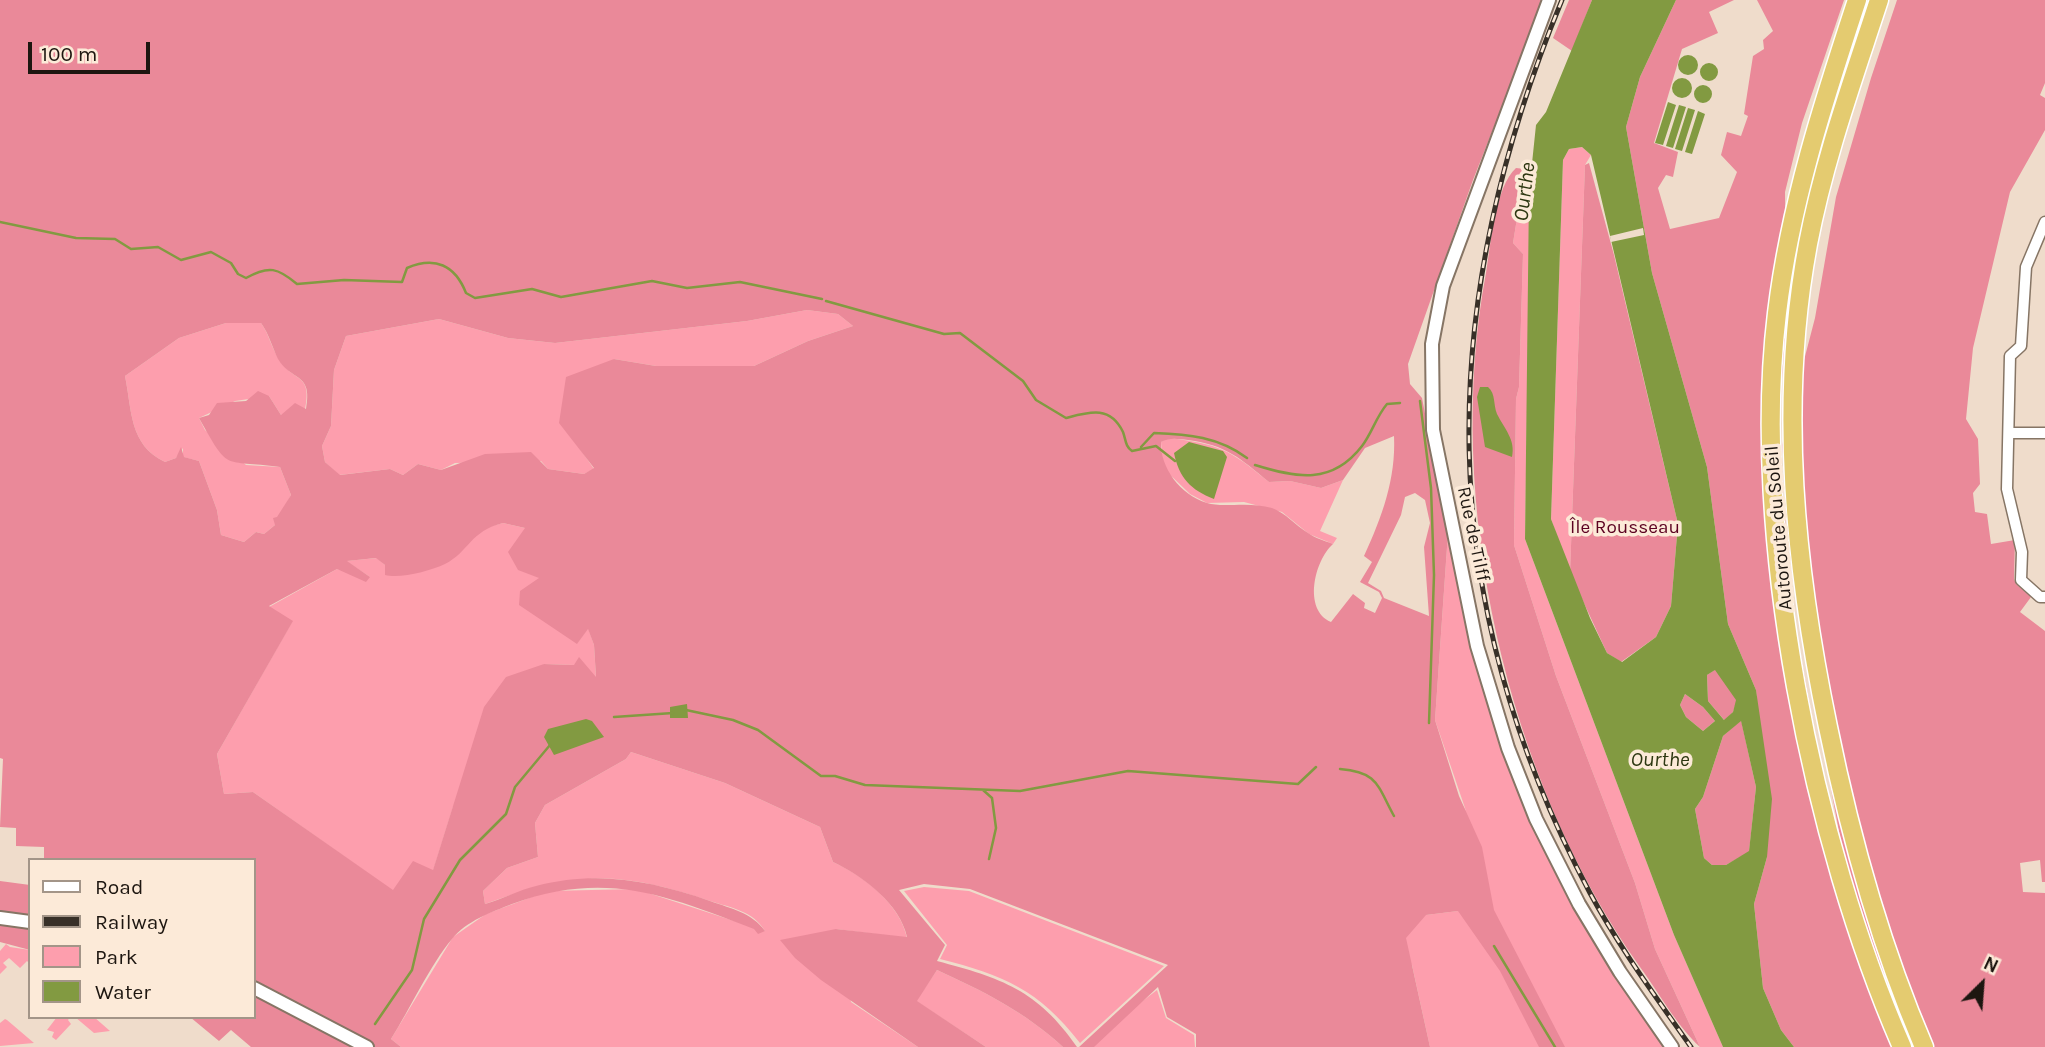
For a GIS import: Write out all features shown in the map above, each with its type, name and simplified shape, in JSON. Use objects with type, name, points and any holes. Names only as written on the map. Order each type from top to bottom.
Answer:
[{"type":"highway","name":"Autoroute du Soleil","points":[[1857,0],[1801,179],[1788,240],[1776,315],[1772,462],[1785,609],[1811,755],[1848,895],[1902,1047]]},
{"type":"highway","name":"Autoroute du Soleil","points":[[1879,0],[1824,174],[1808,244],[1792,390],[1793,461],[1806,603],[1835,762],[1868,890],[1924,1047]]},
{"type":"main road","name":"Rue de Tilff","points":[[1549,0],[1443,286],[1432,344],[1433,430],[1477,646],[1513,760],[1536,819],[1578,904],[1620,972],[1672,1047]]},
{"type":"main road","points":[[0,919],[28,921]]},
{"type":"main road","points":[[256,989],[367,1047]]},
{"type":"street","points":[[2045,222],[2026,267],[2021,346],[2010,356],[2007,489],[2022,552],[2021,580],[2040,597],[2045,597]]},
{"type":"street","points":[[2009,433],[2045,433]]},
{"type":"green space","points":[[0,0],[1544,0],[1473,180],[1408,364],[1410,384],[1422,398],[1448,533],[1435,720],[1459,796],[1482,847],[1494,910],[1565,1047],[1539,1047],[1500,971],[1458,911],[1426,915],[1406,938],[1430,1047],[1196,1047],[1196,1034],[1167,1017],[1158,987],[1094,1047],[1079,1047],[1168,965],[970,889],[924,884],[899,890],[945,945],[937,961],[980,974],[1016,989],[1048,1012],[1077,1047],[1063,1047],[1034,1023],[1003,1003],[937,970],[917,1001],[986,1047],[918,1047],[821,980],[795,958],[780,940],[836,929],[907,937],[897,913],[879,892],[833,862],[820,827],[725,783],[631,752],[626,759],[545,805],[535,823],[538,857],[507,868],[483,891],[485,904],[559,881],[603,878],[624,880],[667,888],[733,909],[754,919],[765,931],[758,934],[754,929],[692,906],[635,891],[606,888],[546,894],[488,914],[458,933],[436,961],[391,1039],[401,1047],[251,1047],[231,1030],[219,1041],[192,1019],[256,1019],[256,858],[44,858],[44,847],[16,846],[16,828],[0,827],[3,759],[0,758]],"holes":[[[807,310],[838,314],[853,326],[808,341],[754,366],[656,366],[614,359],[566,377],[559,423],[594,468],[584,474],[548,469],[531,452],[485,454],[441,470],[418,464],[403,475],[390,469],[340,475],[325,462],[322,446],[331,426],[334,370],[346,336],[439,319],[508,338],[555,343],[747,321]],[[226,323],[261,323],[278,359],[307,389],[306,409],[295,403],[281,415],[269,396],[258,391],[246,401],[217,403],[209,415],[199,418],[216,448],[229,460],[280,467],[291,495],[277,517],[273,518],[275,525],[264,534],[256,532],[244,542],[221,535],[217,510],[199,461],[184,457],[181,447],[176,458],[165,462],[145,446],[134,425],[125,376],[179,338]],[[1394,436],[1390,483],[1377,527],[1364,556],[1372,562],[1360,582],[1379,592],[1382,598],[1375,613],[1364,608],[1365,603],[1353,594],[1331,622],[1322,616],[1317,607],[1314,585],[1321,562],[1333,544],[1311,535],[1272,508],[1213,504],[1188,494],[1168,470],[1161,442],[1177,439],[1213,445],[1241,459],[1269,482],[1290,481],[1321,488],[1343,480],[1365,448]],[[1415,493],[1425,500],[1430,523],[1424,547],[1429,616],[1384,598],[1381,591],[1368,583],[1401,515],[1405,497]],[[503,523],[525,528],[508,552],[518,570],[539,578],[520,591],[519,605],[577,644],[588,629],[594,645],[596,677],[579,657],[574,665],[544,664],[506,677],[484,707],[433,870],[413,861],[393,890],[253,792],[224,794],[217,754],[293,621],[269,606],[337,569],[366,582],[370,577],[347,561],[376,558],[385,565],[385,575],[391,576],[431,569],[453,559],[476,536]]]},
{"type":"green space","points":[[1569,0],[1592,0],[1572,51],[1553,38]]},
{"type":"green space","points":[[1676,0],[1734,0],[1709,12],[1718,33],[1682,49],[1654,143],[1678,152],[1673,177],[1666,175],[1658,188],[1670,229],[1719,218],[1737,172],[1721,155],[1727,132],[1741,136],[1748,116],[1744,114],[1753,56],[1764,49],[1763,40],[1773,31],[1757,0],[1844,0],[1802,123],[1785,192],[1786,323],[1778,436],[1793,613],[1822,771],[1841,842],[1800,625],[1782,445],[1815,318],[1836,197],[1897,0],[2045,0],[2045,83],[2040,95],[2045,98],[2045,130],[2010,192],[1973,348],[1966,419],[1978,439],[1980,484],[1973,493],[1975,512],[1987,514],[1991,544],[2015,540],[2014,579],[2031,597],[2020,612],[2045,631],[2045,882],[2042,882],[2040,860],[2020,863],[2023,892],[2045,893],[2045,1047],[1794,1047],[1781,1030],[1763,988],[1754,904],[1767,857],[1756,690],[1728,624],[1707,467],[1652,273],[1626,127],[1640,77]]},
{"type":"green space","points":[[1582,147],[1591,155],[1585,165],[1570,573],[1551,519],[1563,160],[1569,149]]},
{"type":"green space","name":"Île Rousseau","points":[[1589,163],[1614,255],[1678,524],[1671,606],[1656,637],[1621,662],[1607,653],[1570,573],[1585,165]]},
{"type":"green space","points":[[1516,168],[1525,169],[1513,243],[1523,254],[1519,387],[1516,399],[1514,545],[1556,676],[1635,883],[1655,949],[1700,1047],[1668,1009],[1593,892],[1553,811],[1521,724],[1497,635],[1480,543],[1473,451],[1475,361],[1495,217],[1503,188]]},
{"type":"green space","points":[[1525,169],[1530,221],[1525,539],[1674,935],[1723,1047],[1700,1047],[1655,949],[1635,883],[1556,676],[1514,545],[1516,399],[1519,387],[1523,254],[1513,243]]},
{"type":"green space","points":[[807,310],[838,314],[853,326],[808,341],[754,366],[656,366],[614,359],[578,446],[594,469],[584,474],[548,469],[541,461],[455,463],[441,470],[418,464],[403,475],[390,469],[339,475],[325,462],[322,446],[331,426],[334,370],[346,336],[439,319],[508,338],[555,343],[747,321]]},
{"type":"green space","points":[[226,323],[261,323],[284,367],[304,383],[307,398],[305,410],[281,415],[269,396],[235,401],[199,418],[205,430],[246,465],[280,467],[291,495],[275,525],[264,534],[256,532],[244,542],[221,535],[217,510],[199,461],[183,457],[183,448],[176,458],[165,462],[145,446],[134,425],[125,376],[179,338]]},
{"type":"green space","points":[[1168,438],[1223,450],[1244,462],[1269,482],[1290,481],[1321,488],[1343,480],[1320,531],[1337,538],[1333,544],[1309,534],[1282,512],[1244,502],[1207,503],[1190,494],[1163,468],[1161,442]]},
{"type":"green space","points":[[503,523],[525,528],[539,578],[577,643],[588,628],[594,645],[596,678],[574,665],[544,664],[453,807],[433,871],[393,891],[253,792],[224,794],[217,754],[292,622],[269,607],[337,569],[370,577],[346,561],[377,558],[385,565],[446,563],[484,528]]},
{"type":"green space","points":[[1448,533],[1472,650],[1524,804],[1668,1047],[1430,1047],[1412,965],[1390,951],[1435,755],[1466,811],[1435,720]],"holes":[[[1431,861],[1458,911],[1426,915]]]},
{"type":"green space","points":[[1716,669],[1737,700],[1733,712],[1725,721],[1708,701],[1707,675]]},
{"type":"green space","points":[[1685,694],[1703,707],[1715,721],[1703,731],[1686,717],[1680,705]]},
{"type":"green space","points":[[1741,720],[1756,787],[1749,852],[1726,865],[1712,865],[1704,858],[1695,809],[1703,797],[1723,736]]},
{"type":"green space","points":[[631,752],[725,783],[820,827],[833,862],[857,875],[879,892],[897,914],[907,938],[836,929],[851,1002],[918,1047],[401,1047],[391,1039],[453,937],[486,914],[548,891],[636,889],[765,931],[754,919],[734,908],[678,891],[622,880],[572,880],[485,904],[483,891],[507,868],[538,857],[535,823],[545,805],[626,759]]},
{"type":"green space","points":[[0,881],[28,885],[28,949],[0,942]]},
{"type":"green space","points":[[924,887],[969,891],[1164,966],[1080,1043],[1050,1010],[1019,987],[983,971],[940,959],[947,945],[904,891]]},
{"type":"green space","points":[[6,944],[28,950],[28,962],[20,968],[9,958],[3,963],[7,967],[0,974],[0,951]]},
{"type":"green space","points":[[937,970],[1003,1003],[1034,1023],[1063,1047],[986,1047],[916,1001]]},
{"type":"green space","points":[[1157,990],[1166,1018],[1194,1035],[1195,1047],[1092,1047],[1123,1016]]},
{"type":"green space","points":[[5,1019],[34,1043],[0,1046],[0,1023]]},
{"type":"green space","points":[[55,1019],[69,1019],[71,1024],[56,1040],[52,1037],[54,1032],[47,1030]]},
{"type":"green space","points":[[77,1019],[96,1019],[110,1031],[94,1033]]},
{"type":"water","name":"Ourthe","points":[[1592,0],[1676,0],[1640,77],[1626,127],[1652,273],[1707,467],[1728,624],[1756,690],[1772,799],[1767,857],[1754,904],[1763,988],[1781,1030],[1794,1047],[1723,1047],[1674,935],[1525,539],[1529,192],[1536,125],[1546,112]],"holes":[[[1582,147],[1591,155],[1678,524],[1671,606],[1656,637],[1622,662],[1607,653],[1590,618],[1551,519],[1563,160],[1569,149]],[[1715,670],[1736,700],[1733,712],[1724,720],[1708,701],[1707,675]],[[1685,694],[1703,707],[1715,721],[1703,731],[1686,717],[1680,705]],[[1741,721],[1756,787],[1749,851],[1726,865],[1712,865],[1704,858],[1695,809],[1703,797],[1723,736]]]},
{"type":"water","points":[[1688,55],[1695,58],[1698,65],[1695,72],[1688,75],[1681,72],[1678,65],[1681,58]]},
{"type":"water","points":[[1705,63],[1713,63],[1718,72],[1716,79],[1705,81],[1700,76],[1700,68]]},
{"type":"water","points":[[1682,78],[1689,81],[1692,88],[1689,95],[1682,98],[1675,95],[1672,88],[1675,81]]},
{"type":"water","points":[[1699,85],[1707,85],[1712,94],[1710,101],[1699,103],[1694,98],[1694,90]]},
{"type":"water","points":[[1668,102],[1676,105],[1663,145],[1655,143]]},
{"type":"water","points":[[1679,105],[1686,107],[1673,148],[1666,146]]},
{"type":"water","points":[[1688,108],[1695,110],[1682,151],[1675,149]]},
{"type":"water","points":[[1698,111],[1705,114],[1692,154],[1685,152]]},
{"type":"water","points":[[1480,387],[1488,387],[1492,393],[1497,414],[1511,440],[1512,457],[1485,447],[1477,397]]},
{"type":"water","points":[[1189,442],[1223,451],[1227,457],[1214,499],[1187,482],[1179,469],[1174,453]]},
{"type":"water","points":[[687,704],[688,718],[670,718],[670,707]]},
{"type":"water","points":[[586,719],[592,721],[604,737],[554,755],[544,737],[548,729]]},
{"type":"pier","points":[[1643,228],[1644,235],[1611,242],[1610,236]]},
{"type":"waterway","points":[[0,222],[76,238],[115,239],[131,249],[158,247],[181,260],[211,252],[231,263],[238,274],[246,278],[261,271],[273,270],[297,284],[344,280],[402,282],[407,268],[417,264],[435,263],[450,270],[466,293],[475,298],[532,289],[561,297],[652,281],[687,288],[740,282],[822,299]]},
{"type":"waterway","points":[[826,301],[944,334],[960,333],[1023,381],[1036,400],[1066,418],[1091,413],[1105,414],[1118,423],[1132,451],[1156,446],[1175,461]]},
{"type":"waterway","points":[[1420,401],[1431,488],[1434,575],[1429,723]]},
{"type":"waterway","points":[[1255,465],[1299,475],[1326,473],[1351,459],[1369,436],[1387,404],[1400,403]]},
{"type":"waterway","points":[[1141,447],[1154,433],[1179,434],[1214,441],[1247,458]]},
{"type":"waterway","points":[[686,710],[733,720],[758,730],[821,776],[835,776],[865,785],[1020,791],[1128,771],[1298,784],[1316,767]]},
{"type":"waterway","points":[[614,717],[673,713]]},
{"type":"waterway","points":[[375,1024],[412,970],[424,919],[460,860],[506,814],[515,787],[550,745]]},
{"type":"waterway","points":[[1340,769],[1362,773],[1375,782],[1394,816]]},
{"type":"waterway","points":[[983,790],[992,798],[996,828],[989,859]]},
{"type":"waterway","points":[[1494,946],[1555,1047]]},
{"type":"railway","points":[[1562,0],[1520,114],[1491,227],[1473,339],[1469,450],[1478,561],[1501,671],[1538,782],[1601,913],[1638,972],[1691,1047]]}]
